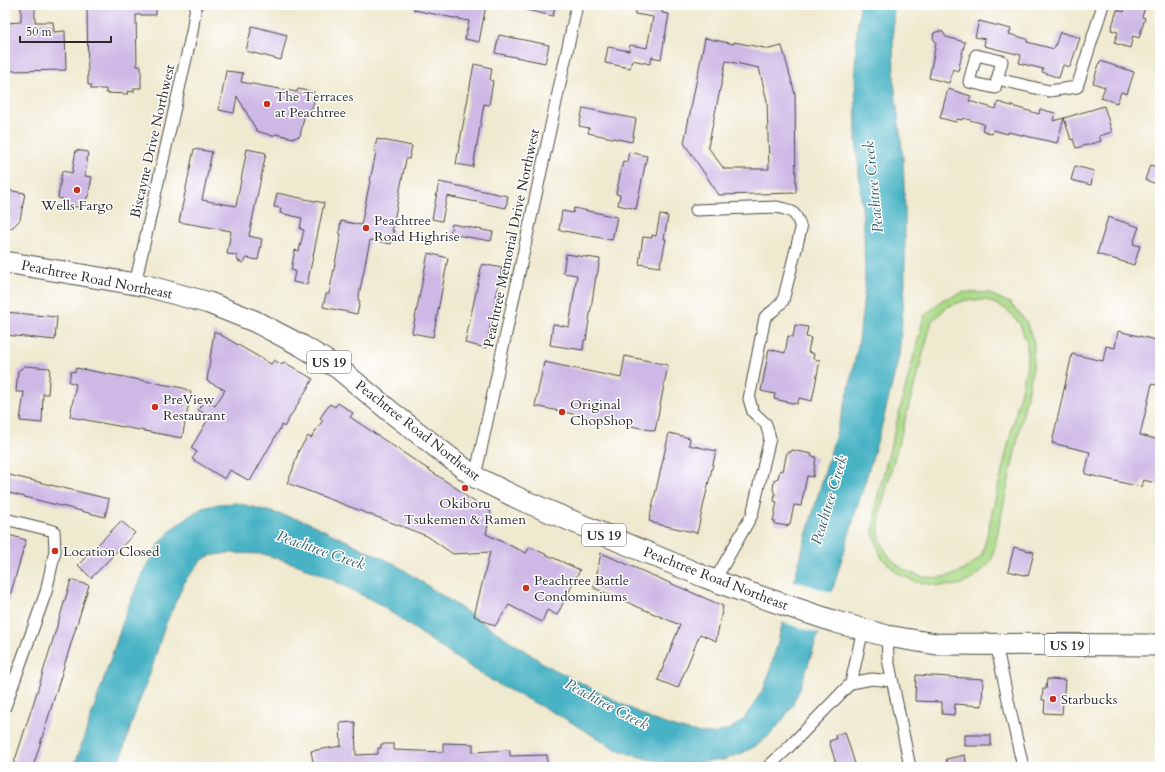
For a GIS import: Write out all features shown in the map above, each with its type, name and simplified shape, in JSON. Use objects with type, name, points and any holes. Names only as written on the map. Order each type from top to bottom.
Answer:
[{"type":"highway","name":"Peachtree Road Northeast","points":[[5,262],[147,286],[209,303],[254,321],[302,346],[338,368],[475,477],[522,500],[734,588],[836,622],[887,636],[936,644],[1160,645]]},
{"type":"street","name":"Biscayne Drive Northwest","points":[[135,284],[192,32],[196,5]]},
{"type":"street","name":"Peachtree Memorial Drive Northwest","points":[[475,477],[577,5]]},
{"type":"street","points":[[997,79],[1049,91],[1076,87],[1103,5]]},
{"type":"street","points":[[696,210],[776,207],[789,209],[798,218],[801,230],[783,301],[765,317],[749,399],[753,412],[766,424],[770,438],[752,515],[715,580]]},
{"type":"street","points":[[5,519],[54,531],[55,551],[46,592],[9,682],[5,707]]},
{"type":"street","points":[[768,767],[851,683],[863,629]]},
{"type":"street","points":[[887,636],[888,659],[910,767]]},
{"type":"street","points":[[1138,645],[1160,636]]},
{"type":"street","points":[[996,644],[1010,714],[1023,767]]},
{"type":"street","points":[[851,683],[872,679],[892,681]]},
{"type":"green space","points":[[964,292],[988,293],[1010,303],[1026,321],[1034,343],[1033,367],[992,560],[971,580],[958,585],[942,586],[916,582],[897,573],[881,557],[873,533],[876,503],[924,316],[942,300]],"holes":[[[966,300],[987,300],[1006,309],[1020,324],[1027,344],[1027,365],[982,555],[963,571],[934,578],[922,576],[899,566],[890,558],[883,547],[879,534],[880,512],[932,321],[947,307]]]},
{"type":"water","name":"Peachtree Creek","points":[[860,5],[894,5],[894,82],[903,157],[905,211],[905,284],[899,356],[881,429],[823,621],[800,688],[792,706],[770,735],[756,746],[723,760],[687,764],[669,763],[633,755],[616,749],[564,718],[499,685],[453,656],[379,604],[331,579],[298,565],[263,554],[229,553],[209,556],[201,561],[186,579],[164,628],[118,767],[74,767],[128,607],[142,574],[160,543],[172,529],[202,508],[219,504],[237,503],[305,521],[395,564],[546,665],[651,719],[677,728],[712,734],[730,729],[744,719],[764,688],[770,671],[806,536],[848,393],[859,340],[865,286],[864,232],[856,139],[855,67]]},
{"type":"pier","points":[[792,580],[834,593],[821,634],[781,622]]},
{"type":"building","points":[[21,5],[35,5],[35,22],[53,22],[54,32],[65,31],[66,70],[8,71],[8,66],[5,66],[5,23],[21,22]]},
{"type":"building","points":[[87,5],[156,5],[156,15],[136,15],[137,66],[141,66],[141,88],[134,88],[134,92],[127,91],[128,94],[106,93],[106,89],[91,89],[91,85],[88,85]]},
{"type":"building","points":[[414,5],[486,5],[479,42],[465,39],[469,21],[414,10]]},
{"type":"building","points":[[522,5],[555,5],[553,16],[522,9]]},
{"type":"building","points":[[637,5],[663,5],[662,13],[669,14],[661,59],[652,57],[650,64],[632,60],[630,68],[605,63],[608,47],[629,51],[630,45],[647,48],[653,17],[635,14]]},
{"type":"building","points":[[1126,5],[1146,5],[1142,17],[1145,18],[1139,38],[1133,36],[1130,48],[1114,43],[1118,32],[1111,30],[1117,10],[1124,12]]},
{"type":"building","points":[[979,21],[1011,29],[1009,34],[1027,39],[1027,42],[1054,49],[1060,32],[1080,38],[1070,67],[1063,65],[1059,78],[1042,72],[1043,69],[1019,63],[1021,55],[984,46],[985,39],[975,37]]},
{"type":"building","points":[[252,26],[287,35],[281,60],[246,51]]},
{"type":"building","points":[[939,31],[943,32],[946,37],[965,42],[958,71],[953,69],[949,83],[929,78],[936,43],[933,38],[934,33]]},
{"type":"building","points":[[499,35],[549,45],[545,63],[495,53]]},
{"type":"building","points":[[705,38],[769,49],[782,46],[795,94],[796,193],[719,195],[684,143]],"holes":[[[726,61],[759,68],[767,101],[769,169],[724,169],[708,147]]]},
{"type":"building","points":[[1100,61],[1134,72],[1127,94],[1121,92],[1117,103],[1101,98],[1105,87],[1093,83]]},
{"type":"building","points":[[474,64],[492,68],[490,80],[493,81],[489,105],[484,104],[473,167],[456,164]]},
{"type":"building","name":"The Terraces at Peachtree","points":[[226,71],[243,73],[241,82],[297,92],[298,89],[314,92],[312,108],[310,109],[309,113],[305,113],[300,136],[294,138],[275,134],[273,136],[257,131],[237,96],[234,113],[219,110]]},
{"type":"building","points":[[948,89],[971,96],[969,101],[996,109],[998,102],[1039,114],[1040,109],[1055,113],[1053,121],[1064,118],[1057,143],[1008,132],[1008,134],[993,130],[992,134],[982,130],[984,124],[963,118],[962,120],[957,119],[956,122],[940,118]]},
{"type":"building","points":[[1104,106],[1112,132],[1099,136],[1101,141],[1076,148],[1073,139],[1071,140],[1064,118]]},
{"type":"building","points":[[583,108],[636,119],[632,142],[588,133],[589,128],[579,126]]},
{"type":"building","name":"Peachtree Road Highrise","points":[[377,139],[412,146],[409,159],[406,159],[392,231],[394,231],[391,244],[370,240],[358,300],[360,301],[357,314],[323,307],[326,294],[329,294],[341,234],[339,233],[341,221],[361,225],[376,152],[374,151]]},
{"type":"building","points":[[194,149],[212,152],[202,200],[236,206],[247,149],[266,153],[249,236],[262,239],[258,260],[247,258],[243,263],[238,261],[236,255],[227,254],[231,231],[179,222]]},
{"type":"building","points":[[76,150],[88,152],[85,176],[92,177],[86,202],[77,207],[62,205],[63,199],[58,198],[62,171],[72,173]]},
{"type":"building","points":[[629,152],[647,156],[636,209],[618,205],[620,195],[616,194],[623,161],[627,162]]},
{"type":"building","points":[[1150,165],[1160,168],[1160,185],[1145,180]]},
{"type":"building","points":[[1075,166],[1094,171],[1091,185],[1071,180]]},
{"type":"building","points":[[439,182],[508,196],[506,208],[447,196],[442,221],[432,219]]},
{"type":"building","points":[[5,190],[25,193],[20,220],[12,228],[5,227]]},
{"type":"building","points":[[277,193],[324,203],[307,285],[293,282],[295,271],[291,270],[295,250],[299,251],[304,230],[300,229],[302,218],[280,213],[281,208],[274,207]]},
{"type":"building","points":[[574,208],[617,217],[612,240],[559,230],[562,211],[573,213]]},
{"type":"building","points":[[660,215],[668,216],[664,239],[666,239],[660,267],[639,264],[643,237],[652,238],[652,235],[656,236]]},
{"type":"building","points":[[1108,217],[1139,227],[1133,244],[1140,246],[1134,265],[1097,254]]},
{"type":"building","points":[[452,224],[493,232],[491,241],[450,234]]},
{"type":"building","points":[[428,253],[448,258],[433,337],[412,333]]},
{"type":"building","points":[[566,254],[600,259],[583,350],[550,345],[553,324],[569,327],[577,275],[563,273]]},
{"type":"building","points":[[482,264],[502,268],[486,348],[465,343]]},
{"type":"building","points":[[5,312],[57,317],[55,340],[5,335]]},
{"type":"building","points":[[795,325],[808,327],[806,337],[811,338],[808,352],[814,354],[813,359],[820,360],[812,401],[799,398],[797,404],[774,399],[775,394],[761,391],[769,349],[785,353],[788,336],[793,337]]},
{"type":"building","points":[[214,331],[271,364],[274,360],[282,365],[284,362],[313,379],[284,427],[282,425],[250,481],[230,470],[225,479],[192,459],[197,452],[191,448],[210,416],[198,410],[204,400],[215,406],[225,390],[207,381]]},
{"type":"building","points":[[1118,331],[1160,341],[1160,386],[1152,384],[1140,435],[1160,440],[1160,484],[1143,480],[1141,487],[1085,474],[1090,452],[1052,443],[1072,354],[1103,361],[1106,346],[1115,348]]},
{"type":"building","points":[[625,356],[668,365],[655,431],[535,406],[544,362],[621,378]]},
{"type":"building","points":[[25,366],[50,368],[48,394],[43,394],[42,423],[20,421],[24,392],[16,392],[18,371]]},
{"type":"building","points":[[76,368],[183,388],[191,392],[182,438],[70,417],[76,384],[69,382],[71,371],[75,372]]},
{"type":"building","points":[[338,403],[353,413],[350,417],[491,512],[486,534],[526,553],[530,547],[580,570],[557,615],[547,610],[542,622],[509,605],[495,626],[474,616],[490,552],[453,554],[427,536],[287,483],[299,450],[308,436],[311,438],[323,420],[320,418],[330,404],[335,407]]},
{"type":"building","points":[[669,433],[690,438],[689,445],[716,451],[697,533],[649,521]]},
{"type":"building","points":[[792,450],[812,454],[811,456],[816,457],[813,477],[807,476],[801,506],[794,505],[790,524],[788,524],[788,526],[775,524],[775,521],[773,521],[777,502],[774,501],[775,494],[773,490],[774,480],[778,478],[780,470],[783,471],[787,452],[791,452]]},
{"type":"building","points":[[5,474],[109,499],[105,517],[5,492]]},
{"type":"building","points":[[121,521],[135,533],[91,578],[78,565]]},
{"type":"building","points":[[9,535],[26,540],[8,603],[5,603],[5,547]]},
{"type":"building","points":[[1014,547],[1034,552],[1028,576],[1008,571]]},
{"type":"building","points":[[601,553],[723,606],[716,641],[700,634],[678,688],[658,680],[680,625],[594,588]]},
{"type":"building","points":[[71,580],[89,585],[33,767],[12,767],[37,692]]},
{"type":"building","points":[[916,675],[983,679],[982,706],[955,704],[954,715],[942,714],[942,702],[915,701]]},
{"type":"building","points":[[1047,679],[1065,680],[1062,714],[1044,713],[1045,700],[1042,700],[1043,689],[1046,689]]},
{"type":"building","points":[[355,722],[356,755],[378,754],[378,748],[381,748],[381,744],[394,744],[394,750],[443,752],[443,743],[473,744],[473,752],[510,750],[510,756],[547,755],[547,767],[314,767],[311,751],[341,746],[340,723]]},
{"type":"building","points":[[845,732],[856,767],[837,767],[829,741],[836,739],[835,735]]},
{"type":"building","points":[[965,735],[991,735],[991,746],[965,746]]},
{"type":"building","points":[[965,755],[967,767],[948,767],[946,759]]},
{"type":"place","name":"The Terraces at Peachtree","points":[[267,104]]},
{"type":"place","name":"Wells Fargo","points":[[77,190]]},
{"type":"place","name":"Peachtree Road Highrise","points":[[366,228]]},
{"type":"place","name":"PreView Restaurant","points":[[155,407]]},
{"type":"place","name":"Original ChopShop","points":[[562,412]]},
{"type":"place","name":"Okiboru Tsukemen & Ramen","points":[[465,488]]},
{"type":"place","name":"Location Closed","points":[[55,551]]},
{"type":"place","name":"Peachtree Battle Condominiums","points":[[526,588]]},
{"type":"place","name":"Starbucks","points":[[1053,699]]}]
